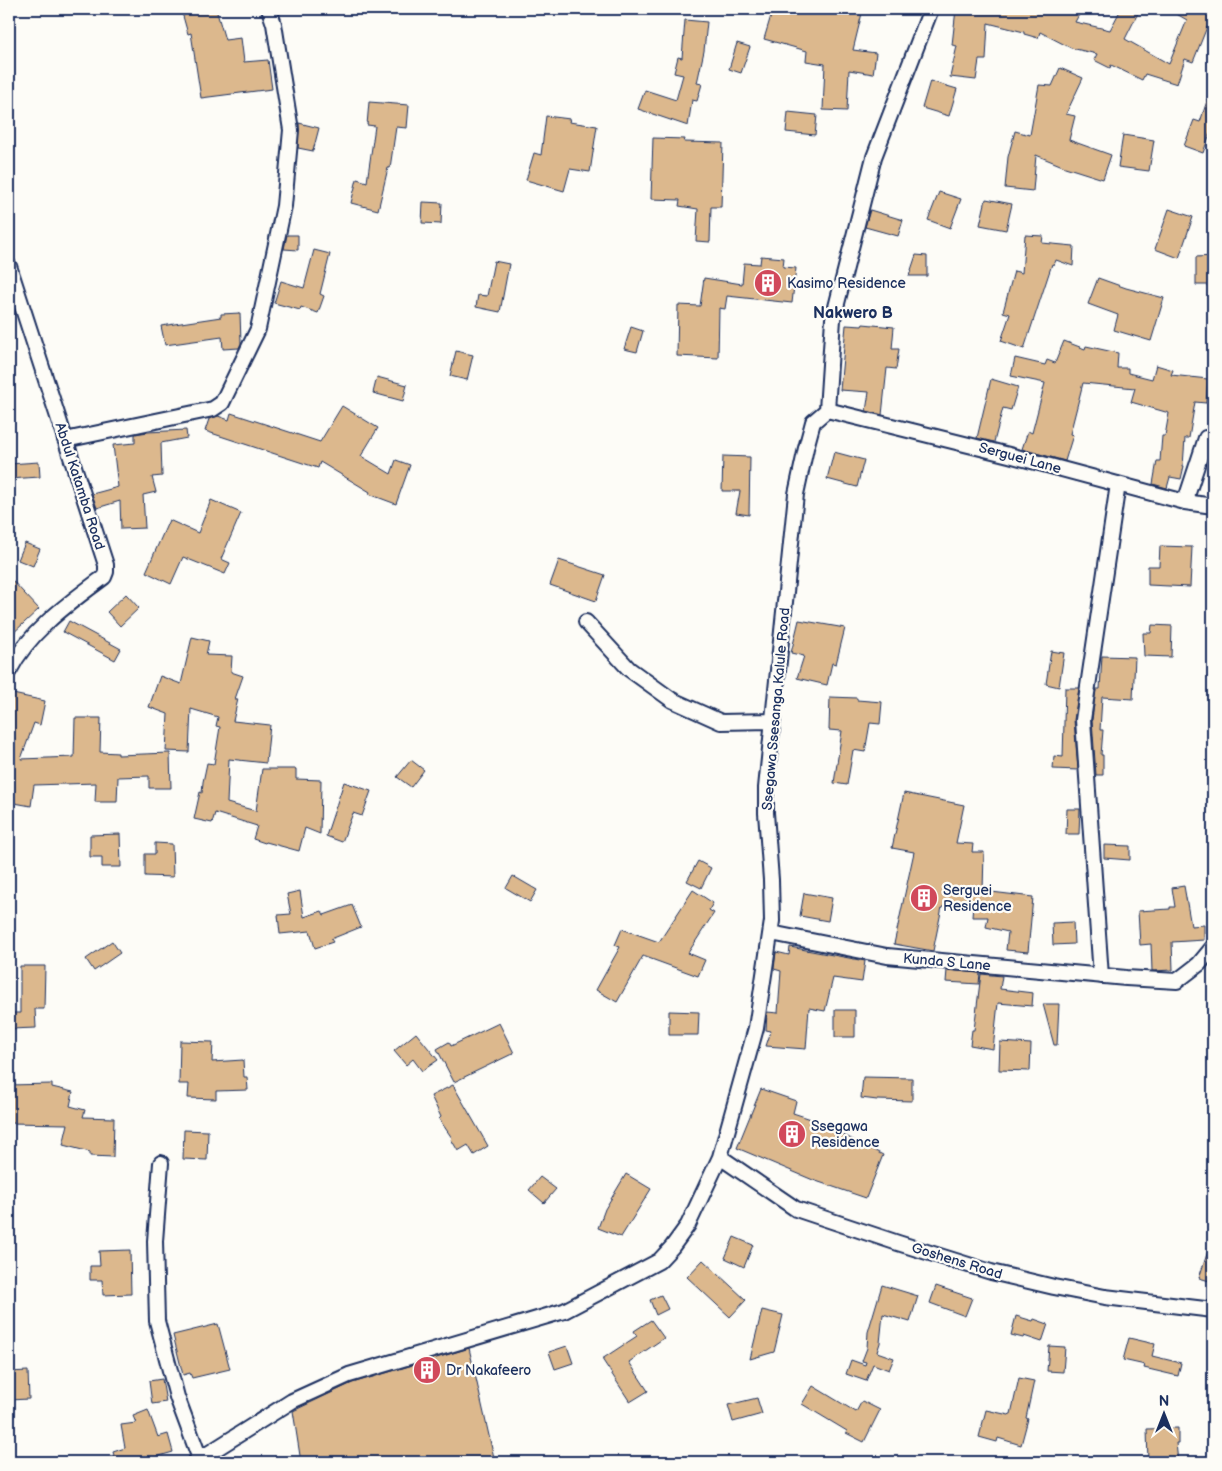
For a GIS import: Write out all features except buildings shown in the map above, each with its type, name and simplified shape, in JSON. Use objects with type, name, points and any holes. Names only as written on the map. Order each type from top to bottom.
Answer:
[{"type":"street","points":[[65,440],[213,409],[222,404],[254,338],[258,329],[284,206],[291,130],[274,24],[269,9]]},
{"type":"street","points":[[827,410],[833,319],[874,157],[931,9]]},
{"type":"street","name":"Abdul Katamba Road","points":[[9,266],[106,565],[104,576],[46,623],[16,656],[9,671]]},
{"type":"street","name":"Serguei Lane","points":[[827,410],[1009,455],[1185,502],[1213,506]]},
{"type":"street","name":"Ssegawa Ssesanga Kalule Road","points":[[198,1461],[292,1401],[349,1375],[564,1311],[659,1261],[688,1225],[720,1157],[756,1028],[772,921],[766,788],[796,494],[813,422],[827,410]]},
{"type":"street","points":[[1185,502],[1206,438],[1213,439]]},
{"type":"street","points":[[1101,976],[1083,720],[1118,484]]},
{"type":"street","points":[[586,622],[629,669],[672,700],[721,722],[773,720]]},
{"type":"street","name":"Kunda S Lane","points":[[770,934],[887,956],[1101,976],[1177,981],[1199,964],[1213,947]]},
{"type":"street","name":"Goshens Road","points":[[720,1157],[796,1209],[991,1272],[1054,1288],[1105,1297],[1213,1310]]},
{"type":"street","points":[[161,1163],[155,1241],[157,1321],[177,1397],[198,1461]]},
{"type":"place","name":"Kasimo Residence","points":[[768,283]]},
{"type":"place","name":"Serguei Residence","points":[[924,898]]},
{"type":"place","name":"Ssegawa Residence","points":[[792,1134]]},
{"type":"place","name":"Dr Nakafeero","points":[[427,1370]]},
{"type":"district","name":"Nakwero B","points":[[853,313]]}]
